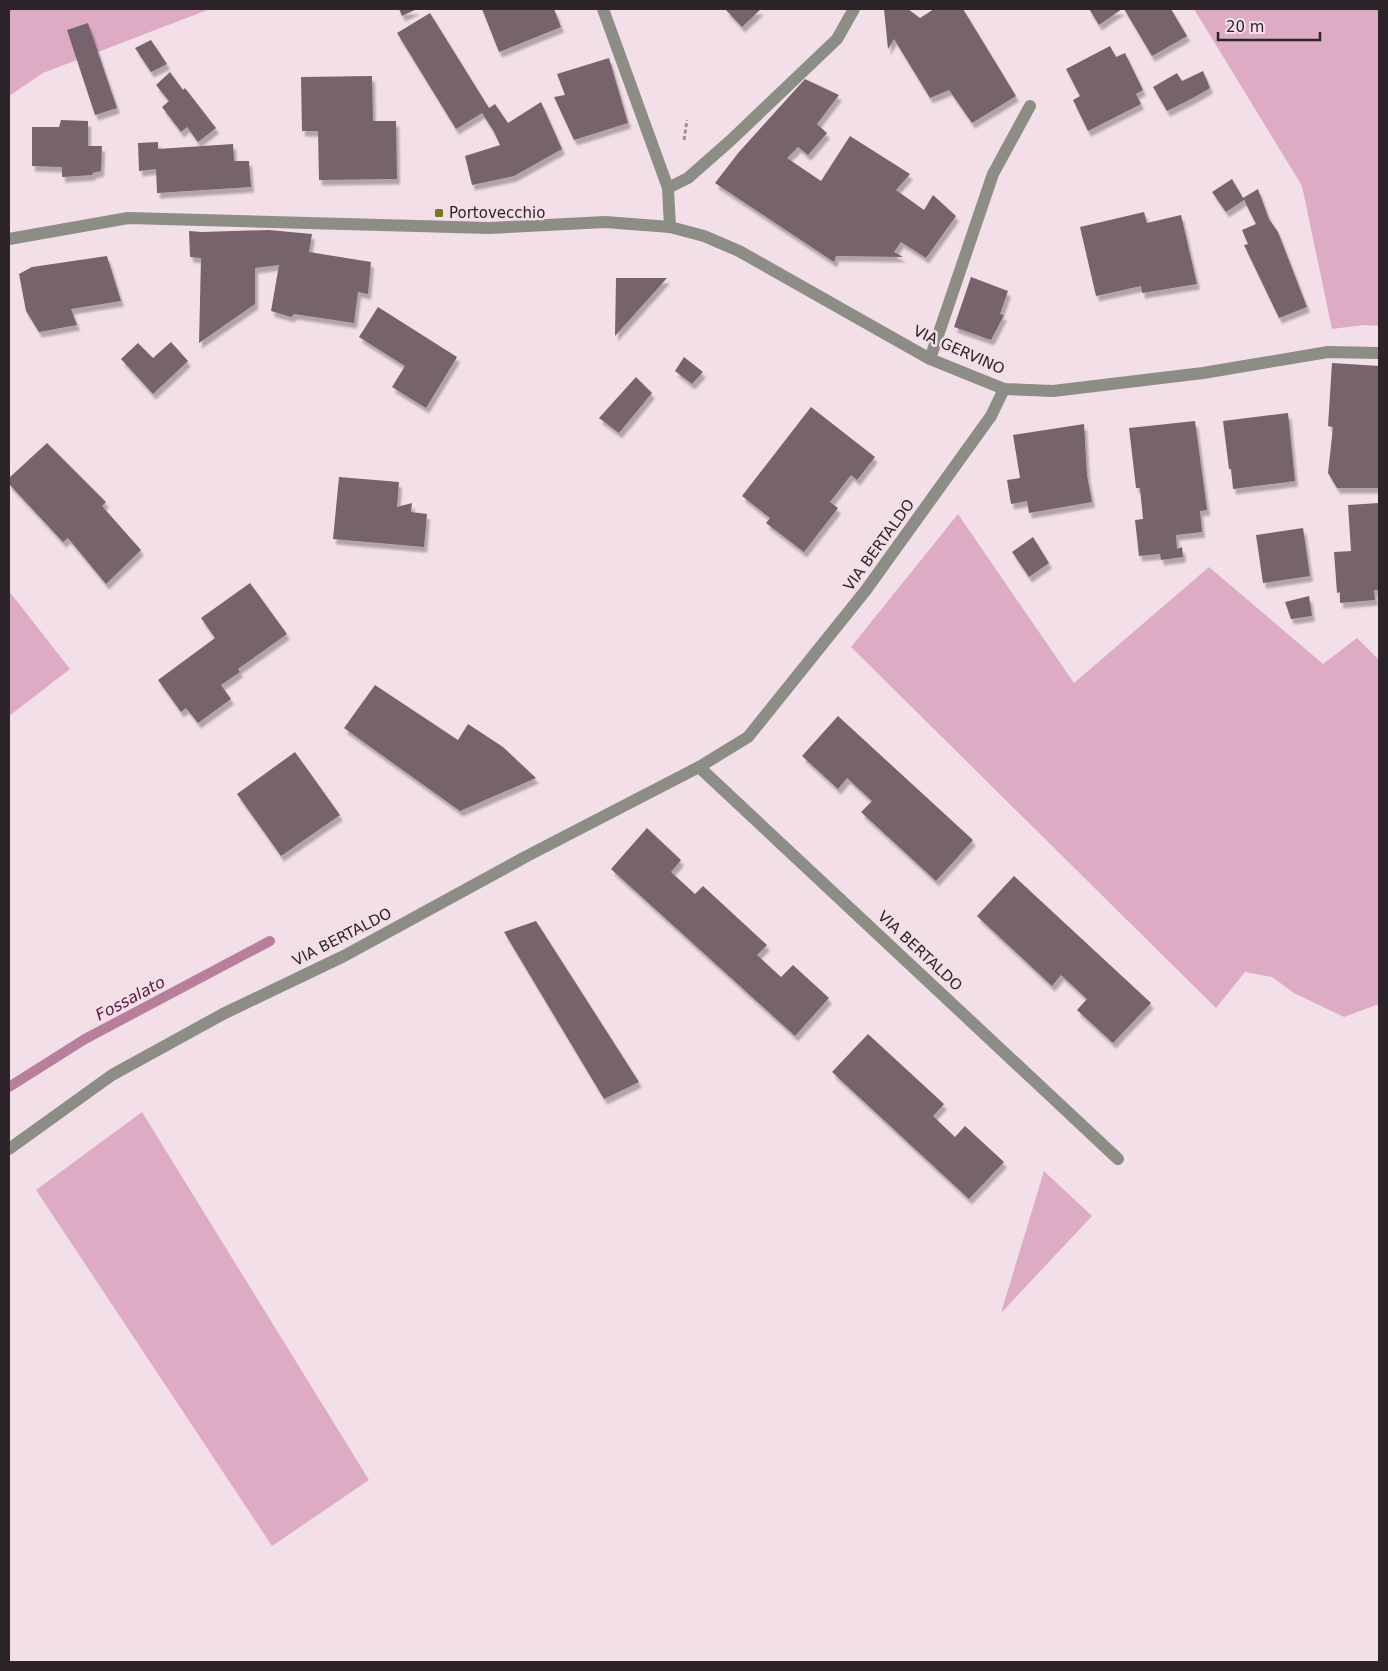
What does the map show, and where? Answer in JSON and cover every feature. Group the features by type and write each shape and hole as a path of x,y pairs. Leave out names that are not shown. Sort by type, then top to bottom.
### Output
{"street":[{"path":"604,9 668,188 670,227"},
{"path":"668,188 688,178 837,40 854,9"},
{"path":"930,359 993,174 1030,106"},
{"name":"VIA GERVINO","path":"9,239 128,218 489,228 605,222 670,227 704,236 739,251 930,359 1004,389 1053,391 1203,373 1328,352 1379,353"},
{"name":"VIA BERTALDO","path":"9,1149 112,1075 223,1014 344,956 519,861 699,767 748,737 866,590 991,416 1004,389"},
{"name":"VIA BERTALDO","path":"699,767 1118,1159"}],"path":[{"path":"684,140 687,120"}],"shaded area":[{"path":"9,9 210,9 43,73 9,96"},
{"path":"1194,9 1379,9 1379,326 1364,325 1332,329 1302,186"},
{"path":"958,514 1074,683 1209,567 1323,664 1357,638 1379,660 1379,1004 1344,1017 1294,993 1272,977 1245,972 1216,1008 851,647"},
{"path":"9,591 70,669 9,716"},
{"path":"142,1112 369,1480 272,1546 36,1190"},
{"path":"1044,1171 1092,1216 1001,1313"}],"building":[{"path":"399,9 417,9 402,16"},
{"path":"482,9 554,9 561,27 499,52"},
{"path":"725,9 761,9 742,27"},
{"path":"884,9 908,9 920,18 934,9 963,9 1016,96 972,123 949,90 930,98 894,39 888,49"},
{"path":"1089,9 1122,9 1099,25"},
{"path":"1124,9 1171,9 1187,36 1152,56"},
{"path":"430,13 489,108 495,104 508,123 541,102 562,149 514,176 472,185 465,156 500,145 494,132 482,113 456,129 397,33"},
{"path":"88,23 117,108 95,115 67,30"},
{"path":"151,40 167,64 151,72 135,48"},
{"path":"1110,46 1116,57 1125,53 1143,90 1136,94 1141,104 1088,131 1073,100 1080,96 1066,69"},
{"path":"609,58 628,123 574,140 554,97 565,95 557,74"},
{"path":"1203,71 1210,88 1167,111 1153,87 1177,73 1182,81"},
{"path":"170,72 216,128 198,142 187,127 181,132 162,107 169,101 156,85"},
{"path":"372,76 373,121 396,121 397,179 319,180 318,131 302,131 301,77"},
{"path":"805,79 839,95 817,124 827,133 808,155 798,147 787,158 821,181 850,136 910,174 896,190 924,210 933,195 956,216 926,258 901,242 894,252 903,257 836,256 834,262 715,183 739,152"},
{"path":"61,120 88,121 88,146 102,146 101,171 92,173 93,175 62,177 62,167 32,166 32,127 59,127"},
{"path":"158,142 158,149 233,144 234,161 249,161 251,187 157,193 156,169 139,171 138,143"},
{"path":"1232,179 1243,198 1258,189 1269,219 1278,232 1307,307 1279,318 1244,245 1248,244 1242,230 1256,224 1244,200 1226,212 1212,192"},
{"path":"1144,212 1147,223 1181,215 1197,284 1142,293 1141,286 1096,296 1080,227"},
{"path":"269,230 312,234 309,252 371,262 368,294 358,292 354,323 294,314 291,317 271,311 279,265 255,268 255,304 199,343 201,258 190,257 189,231"},
{"path":"107,256 121,301 71,309 77,325 39,332 26,311 19,274 32,267"},
{"path":"971,277 1008,291 1000,314 1004,315 991,340 954,327"},
{"path":"616,278 667,278 615,336"},
{"path":"378,307 457,357 426,408 392,387 405,366 359,337"},
{"path":"171,342 188,361 153,394 121,359 138,343 153,358"},
{"path":"684,357 703,372 692,384 675,371"},
{"path":"1332,363 1379,366 1379,488 1337,488 1328,473 1333,427 1328,426"},
{"path":"636,377 652,393 619,433 599,418"},
{"path":"811,407 875,457 857,480 851,475 830,502 838,508 804,552 766,523 770,518 742,496"},
{"path":"1288,413 1295,481 1233,489 1223,421"},
{"path":"1195,421 1207,510 1200,511 1202,532 1176,535 1177,549 1182,547 1183,557 1161,560 1160,554 1139,556 1135,520 1143,519 1140,488 1136,488 1129,428"},
{"path":"1084,424 1087,475 1092,502 1029,513 1027,501 1011,504 1007,480 1020,478 1013,435"},
{"path":"47,443 106,502 102,506 141,550 106,584 68,538 63,542 9,484 9,478"},
{"path":"339,477 399,482 397,507 412,503 411,512 427,514 424,547 333,539"},
{"path":"1379,503 1379,590 1374,590 1375,600 1340,603 1340,592 1337,593 1334,552 1351,551 1348,505"},
{"path":"1303,528 1310,576 1263,583 1256,535"},
{"path":"1033,537 1049,563 1029,577 1012,552"},
{"path":"250,583 287,634 238,669 240,672 221,685 231,699 198,723 186,708 181,712 158,680 215,638 201,618"},
{"path":"1309,596 1312,616 1291,619 1285,602"},
{"path":"375,685 458,740 468,724 503,747 536,778 460,811 344,728"},
{"path":"838,716 973,840 936,881 861,812 872,801 847,778 838,789 802,756"},
{"path":"295,752 340,815 281,856 237,794"},
{"path":"647,828 681,860 671,872 695,894 703,886 767,945 757,955 781,977 793,965 829,998 795,1036 611,869"},
{"path":"1014,876 1151,1003 1113,1043 1077,1010 1087,999 1061,975 1052,986 977,916"},
{"path":"536,921 639,1082 604,1099 504,932"},
{"path":"868,1034 944,1104 933,1116 955,1137 965,1126 1004,1162 969,1199 832,1072"}],"waterway":[{"name":"Fossalato","path":"9,1087 85,1039 270,941"}],"place":[{"name":"Portovecchio","path":"439,213"}]}
